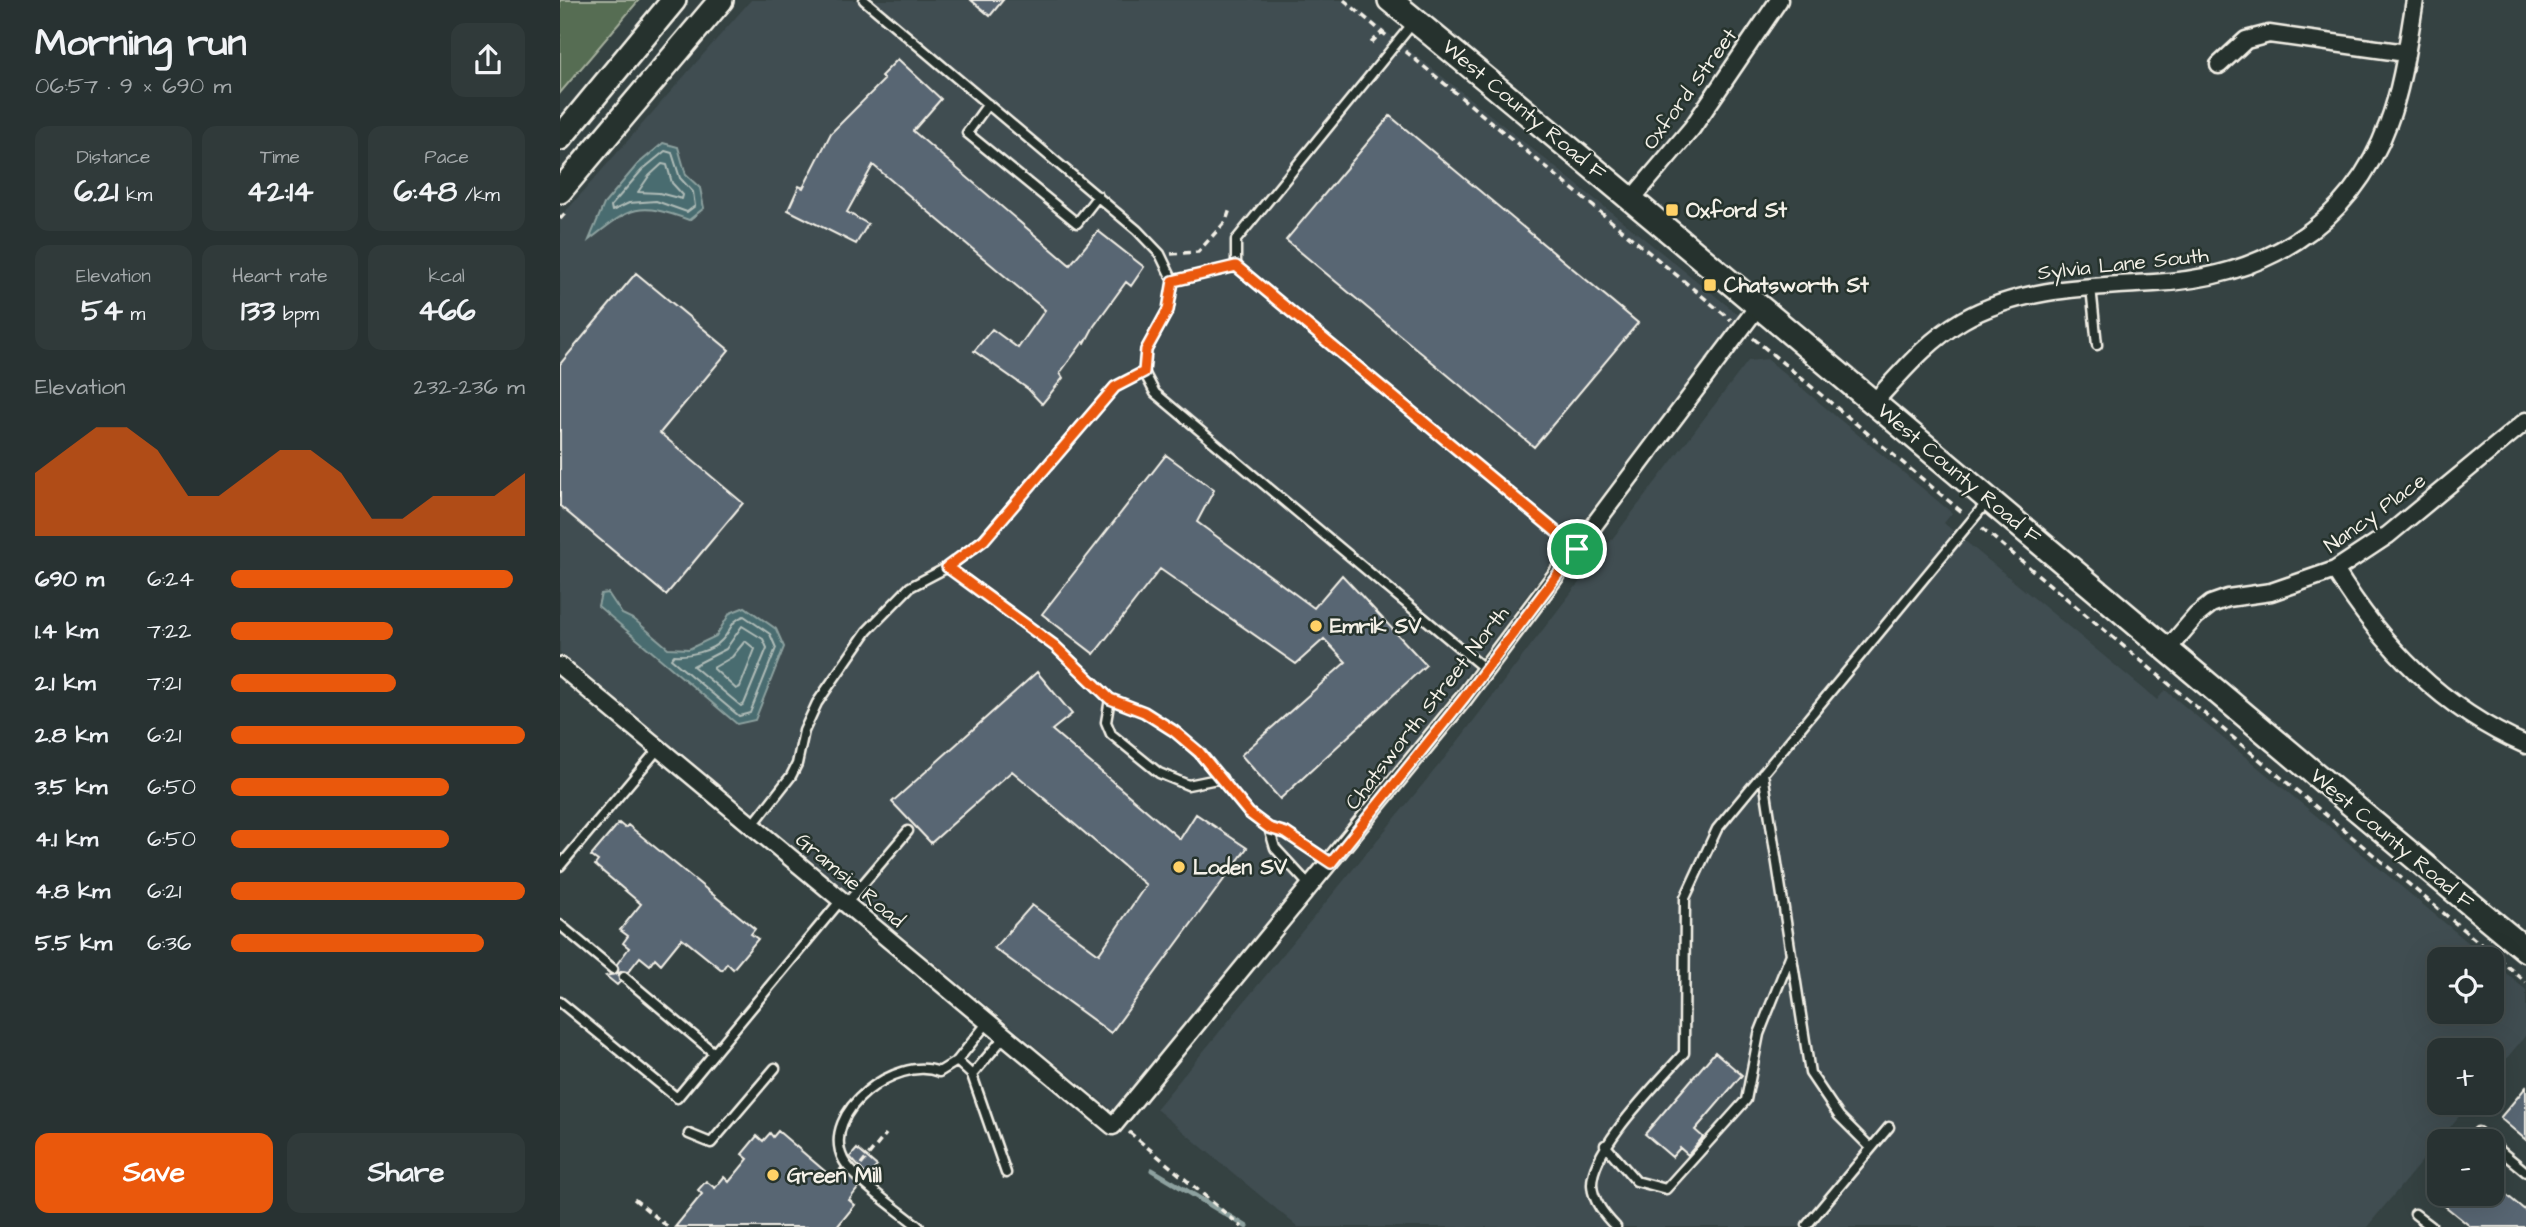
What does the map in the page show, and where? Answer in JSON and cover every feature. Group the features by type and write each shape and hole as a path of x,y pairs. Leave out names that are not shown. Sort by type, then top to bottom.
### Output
{"street":[{"path":"560,138 674,0"},
{"path":"560,191 721,0"},
{"name":"West County Road F","path":"1390,0 1759,305 2166,651 2526,950"},
{"name":"Oxford Street","path":"1631,200 1692,128 1779,0"},
{"name":"Sylvia Lane South","path":"1874,402 1917,355 1964,320 1995,306 2052,290 2187,282 2219,275 2269,257 2308,234 2335,209 2374,155 2396,98 2415,0"},
{"path":"2219,65 2246,40 2269,34 2406,53"},
{"name":"Chatsworth Street North","path":"1115,1124 1331,863 1486,670 1759,305"},
{"name":"Nancy Place","path":"2166,651 2196,616 2211,604 2228,598 2271,592 2334,570 2388,535 2526,421"},
{"path":"2334,570 2381,637 2426,683 2441,695 2526,745"},
{"name":"Gramsie Road","path":"560,666 988,1022 1115,1124"}],"lane":[{"path":"863,0 1138,230 1162,258 1173,281 1168,310 1146,350 1144,372 1155,393 1486,670"},
{"path":"1236,266 1236,240 1415,21"},
{"path":"988,104 967,133 1077,223 1098,196"},
{"path":"1173,281 1236,266"},
{"path":"1236,266 1577,549"},
{"path":"2091,287 2097,345"},
{"path":"752,825 791,776 797,764 804,731 817,703 867,631 910,587 947,567 984,540 1115,387 1144,372"},
{"path":"1616,1227 1601,1212 1592,1184 1605,1145 1685,1053 1685,898 1717,829 1989,499"},
{"path":"947,567 1055,646 1110,699 1144,712 1174,731 1199,752 1236,799 1269,828 1286,833 1331,863"},
{"path":"1110,699 1106,722 1111,734 1159,773 1188,785 1222,778"},
{"path":"560,866 659,748"},
{"path":"1763,773 1810,1073 1839,1116 1871,1148"},
{"path":"1269,828 1275,848 1311,887"},
{"path":"560,1002 677,1098 908,831"},
{"path":"560,925 613,969"},
{"path":"1605,1145 1636,1181 1666,1189 1746,1100 1759,1034 1791,954"},
{"path":"624,977 715,1052"},
{"path":"919,1227 854,1172 843,1158 840,1131 852,1106 877,1082 927,1067 939,1072 957,1061 988,1022"},
{"path":"972,1075 1005,1035"},
{"path":"957,1061 972,1075 1006,1173"},
{"path":"689,1134 711,1143 775,1068"},
{"path":"1807,1225 1889,1127"},
{"path":"2504,1154 2526,1172"},
{"path":"2415,1214 2432,1227"}],"path":[{"path":"1344,0 2526,982"},
{"path":"1371,43 1382,32"},
{"path":"1162,258 1174,253 1198,252 1226,221 1230,209"},
{"path":"1115,1124 1242,1227"},
{"path":"854,1172 886,1134"},
{"path":"635,1199 668,1227"}],"shaded area":[{"path":"751,0 1347,0 1739,315 1416,741 1112,1110 560,652 560,218"},
{"path":"1767,359 1952,513 1944,523 1959,536 2157,700 2165,690 2474,947 2427,947 2427,1024 2504,1024 2504,972 2526,990 2526,1035 2504,1062 2504,1038 2427,1038 2427,1115 2460,1115 2448,1129 2427,1129 2427,1155 2367,1227 1298,1227 1156,1109 1452,749 1748,361"}],"green space":[{"path":"560,0 639,0 560,93"}],"water":[{"path":"663,143 678,147 686,175 700,188 704,208 689,220 657,210 635,210 615,220 589,240 604,204 637,165"},
{"path":"608,593 622,614 635,620 668,648 689,649 716,636 730,613 745,607 776,629 784,647 755,720 737,724 598,606 601,594"}],"building":[{"path":"971,0 1003,0 990,16"},
{"path":"898,59 941,99 913,131 1070,265 1098,231 1144,267 1131,286 1126,282 1085,343 1083,342 1060,373 1063,378 1042,404 1028,389 974,351 992,329 1018,348 1045,310 873,165 847,212 868,224 856,244 788,210 799,186 803,188 831,133 884,80 881,76"},
{"path":"1390,116 1638,323 1534,447 1286,240"},
{"path":"636,273 729,350 660,433 743,503 666,595 560,506 560,364"},
{"name":"Emrik SV","path":"1166,455 1214,490 1197,522 1314,608 1342,575 1426,665 1280,799 1241,755 1346,662 1324,639 1296,664 1160,569 1094,654 1042,614"},
{"name":"Loden SV","path":"1037,672 1072,714 1052,730 1180,839 1196,814 1247,848 1111,1033 994,948 1032,905 1099,954 1146,885 1012,771 931,843 892,802"},
{"path":"619,823 625,828 628,825 755,929 751,934 758,939 733,969 727,963 722,970 682,938 661,964 655,958 650,965 640,957 628,972 619,973 620,982 617,985 606,976 618,973 617,964 629,948 623,943 628,936 620,930 641,904 595,865 598,861 591,856"},
{"path":"1715,1052 1742,1075 1695,1130 1703,1137 1688,1155 1680,1148 1672,1157 1645,1134"},
{"path":"2526,1087 2526,1140 2500,1118"},
{"path":"778,1131 833,1178 841,1168 859,1187 849,1200 855,1205 837,1227 675,1227 702,1194 698,1190 706,1181 715,1188 724,1177 729,1182 748,1159 742,1154 757,1136 763,1141 770,1133 773,1137"},
{"path":"857,1149 877,1166 868,1177 850,1157"},
{"path":"2504,1193 2526,1211 2526,1227 2471,1227 2445,1206 2504,1206"}],"waterway":[{"path":"1152,1170 1247,1227"}],"place":[{"name":"Oxford St","path":"1672,210"},
{"name":"Chatsworth St","path":"1710,285"},
{"name":"Emrik SV","path":"1316,626"},
{"name":"Loden SV","path":"1179,867"},
{"name":"Green Mill","path":"773,1175"}],"route":[{"path":"1236,266 1577,549 1464,698 1331,863 1286,833 1269,828 1249,813 1199,752 1174,731 1144,712 1110,699 1055,646 947,567 984,540 1115,387 1144,372 1146,350 1168,310 1173,281 1236,266"}]}
